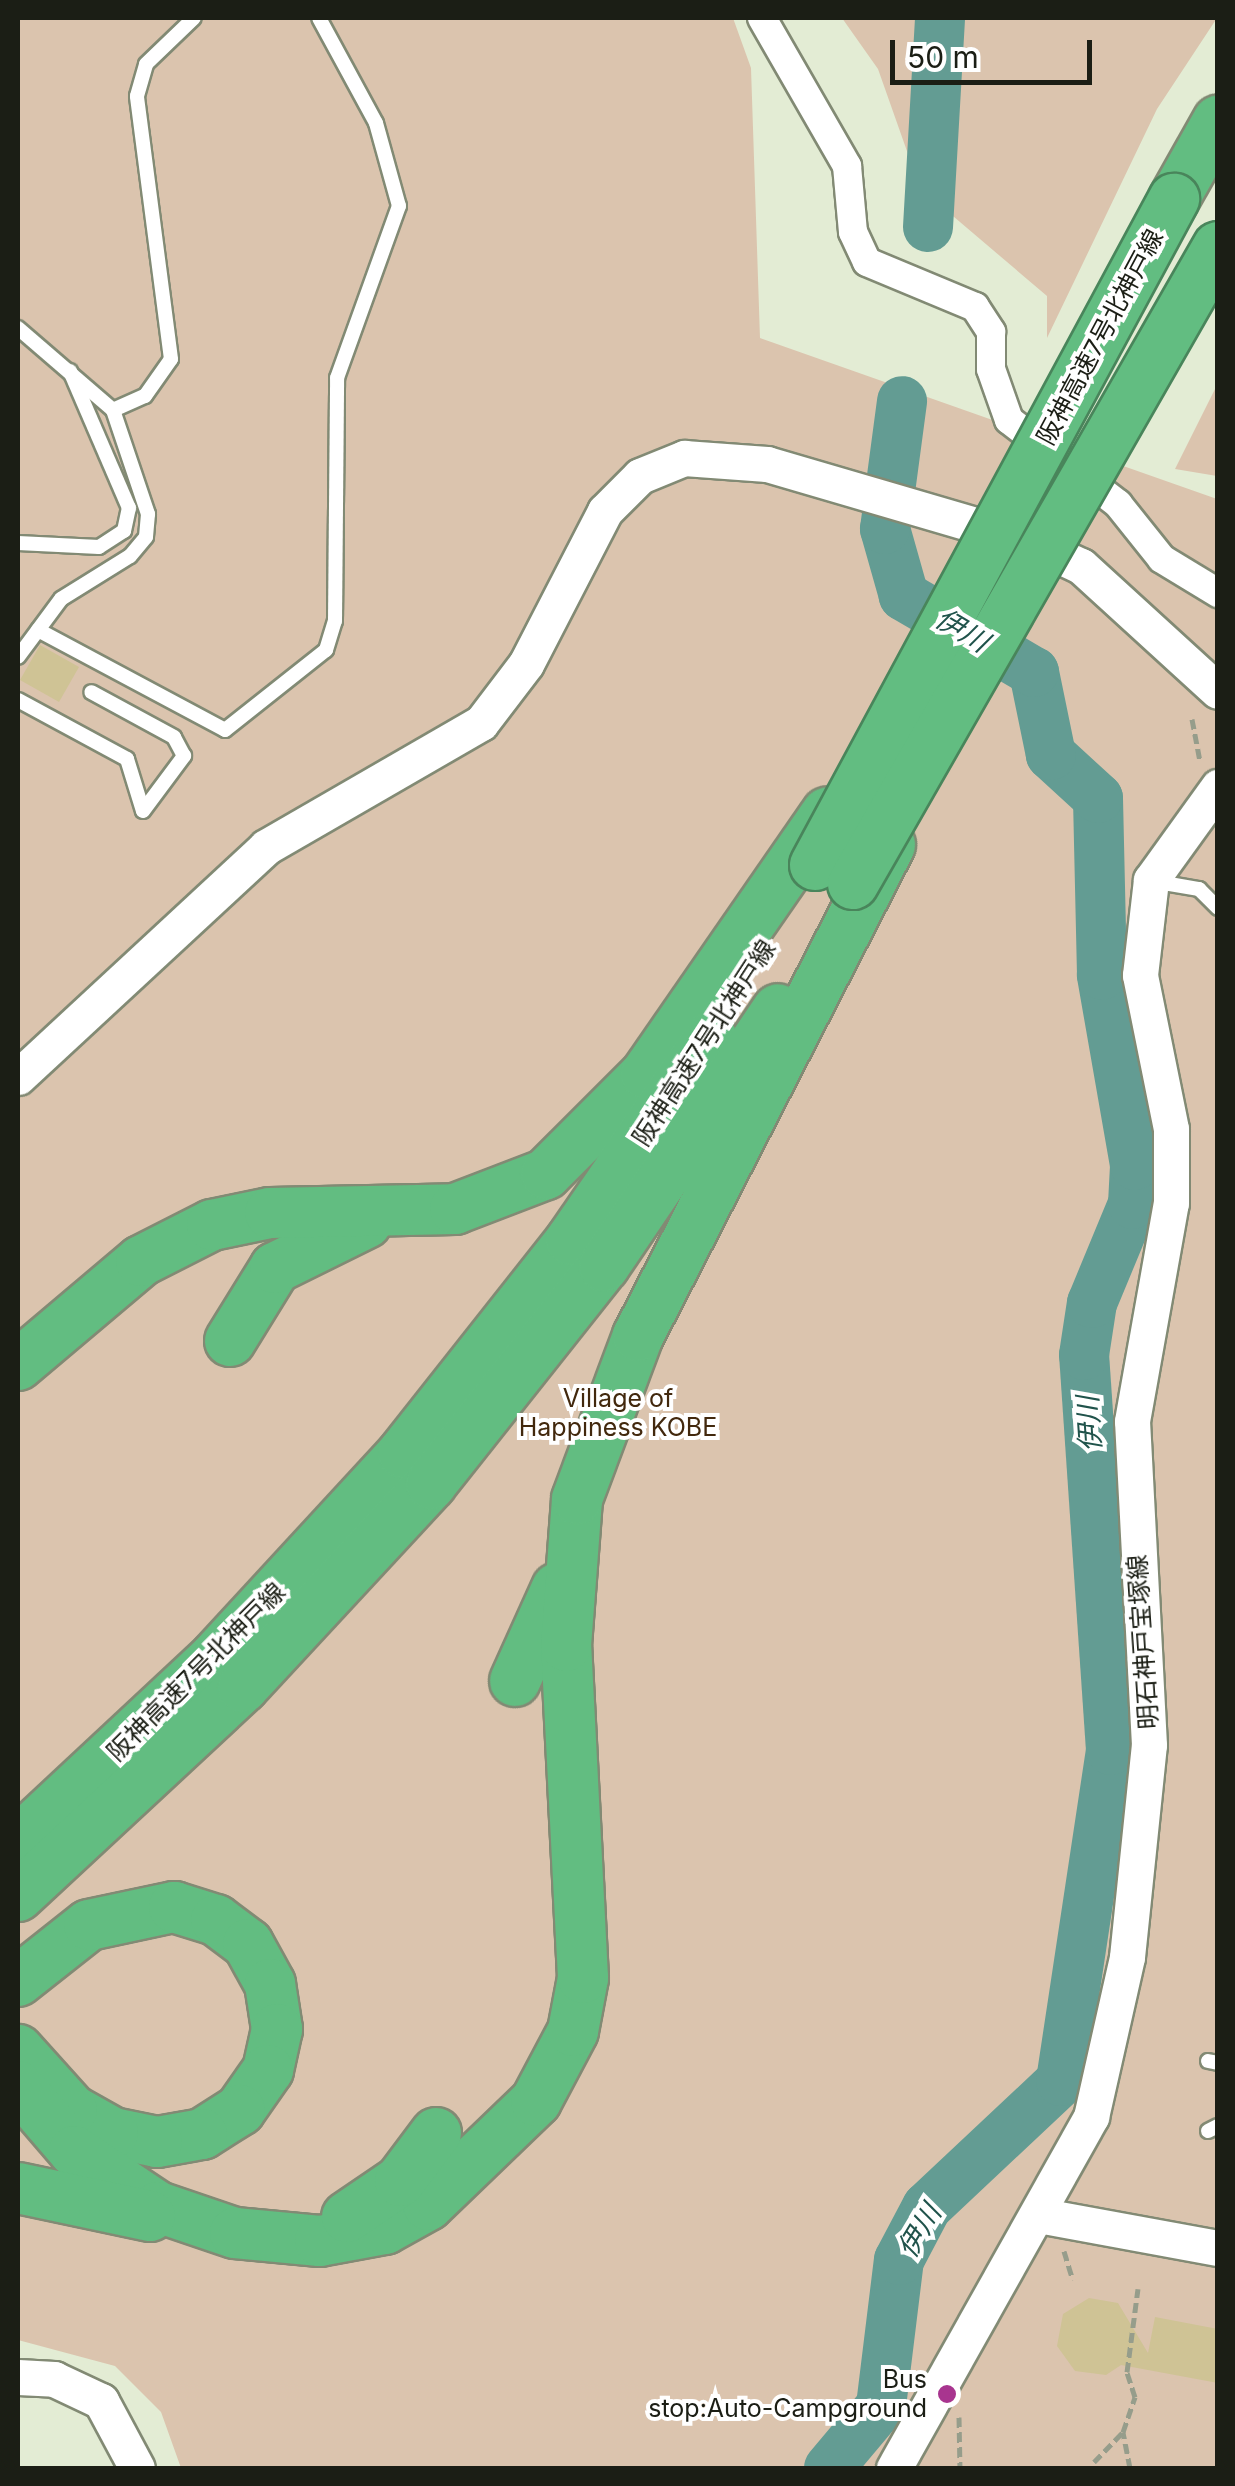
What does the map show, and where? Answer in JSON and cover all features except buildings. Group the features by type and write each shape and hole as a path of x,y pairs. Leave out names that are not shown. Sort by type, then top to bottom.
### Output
{"highway":[{"name":"阪神高速7号北神戸線","path":"18,1896 256,1675 490,1414 687,1150 834,875 972,576 1218,121"},
{"name":"阪神高速7号北神戸線","path":"18,1841 215,1657 446,1401 958,704 1218,247"},
{"path":"18,1366 112,1282 189,1234 270,1213 404,1214 478,1205 570,1157 834,875"},
{"path":"516,1682 567,1554 622,1371 834,875"},
{"path":"230,1341 260,1284 292,1254 404,1214"},
{"path":"18,2188 236,2233 344,2240 406,2218 490,2153 564,2055 584,1954 567,1554"},
{"path":"18,1981 89,1924 174,1907 216,1920 248,1944 270,1984 277,2029 268,2070 240,2110 202,2134 157,2142 113,2134 72,2110 18,2050"},
{"path":"18,2086 74,2150 126,2189 236,2233 349,2216 400,2181 436,2134"}],"street":[{"path":"762,18 846,166 852,232 867,262 976,307 992,332 992,369 1009,420 1118,504 1162,559 1218,594"},
{"path":"18,1077 266,847 481,723 526,664 605,512 640,476 684,458 722,456 852,488 945,514 1081,566 1218,691"},
{"path":"1150,880 1209,774"},
{"name":"明石神戸宝塚線","path":"895,2467 1049,2227 1108,2060 1144,1821 1150,1744 1132,1421 1171,1203 1171,1129 1140,975 1150,880"},
{"path":"1049,2227 1218,2248"},
{"path":"18,2377 54,2379 101,2401 130,2440 137,2468"}],"lane":[{"path":"112,410 144,396 170,360 137,96 146,64 194,18"},
{"path":"38,630 225,730 326,650 335,621 338,378 399,206 376,123 319,18"},
{"path":"18,328 67,364 112,410 146,537 62,599 18,657"},
{"path":"18,542 99,548 124,531 128,508 67,364"},
{"path":"18,700 128,760 143,811 184,756 174,738 90,692"},
{"path":"1150,880 1199,889 1218,908"}],"path":[{"path":"1192,719 1209,774"},
{"path":"1049,2227 1073,2280"},
{"path":"1094,2462 1123,2432 1134,2397 1127,2372 1138,2289"},
{"path":"1123,2432 1130,2468"},
{"path":"960,2444 960,2468"}],"green space":[{"name":"Village of Happiness KOBE","path":"18,18 733,18 751,68 760,338 1217,499 1217,2468 181,2468 161,2412 115,2366 18,2340"},
{"path":"842,18 1217,18 1157,109 1047,338 1047,296 920,188 878,69"},
{"path":"1217,385 1217,476 1175,469"}],"waterway":[{"name":"伊川","path":"928,227 940,18"},
{"name":"伊川","path":"829,2468 881,2406 899,2260 927,2207 1061,2081 1111,1750 1084,1355 1092,1303 1133,1204 1135,1165 1102,975 1098,798 1051,755 1034,672 904,596 885,529 902,401"}],"place":[{"name":"Bus stop:Auto-Campground","path":"947,2394"}]}
